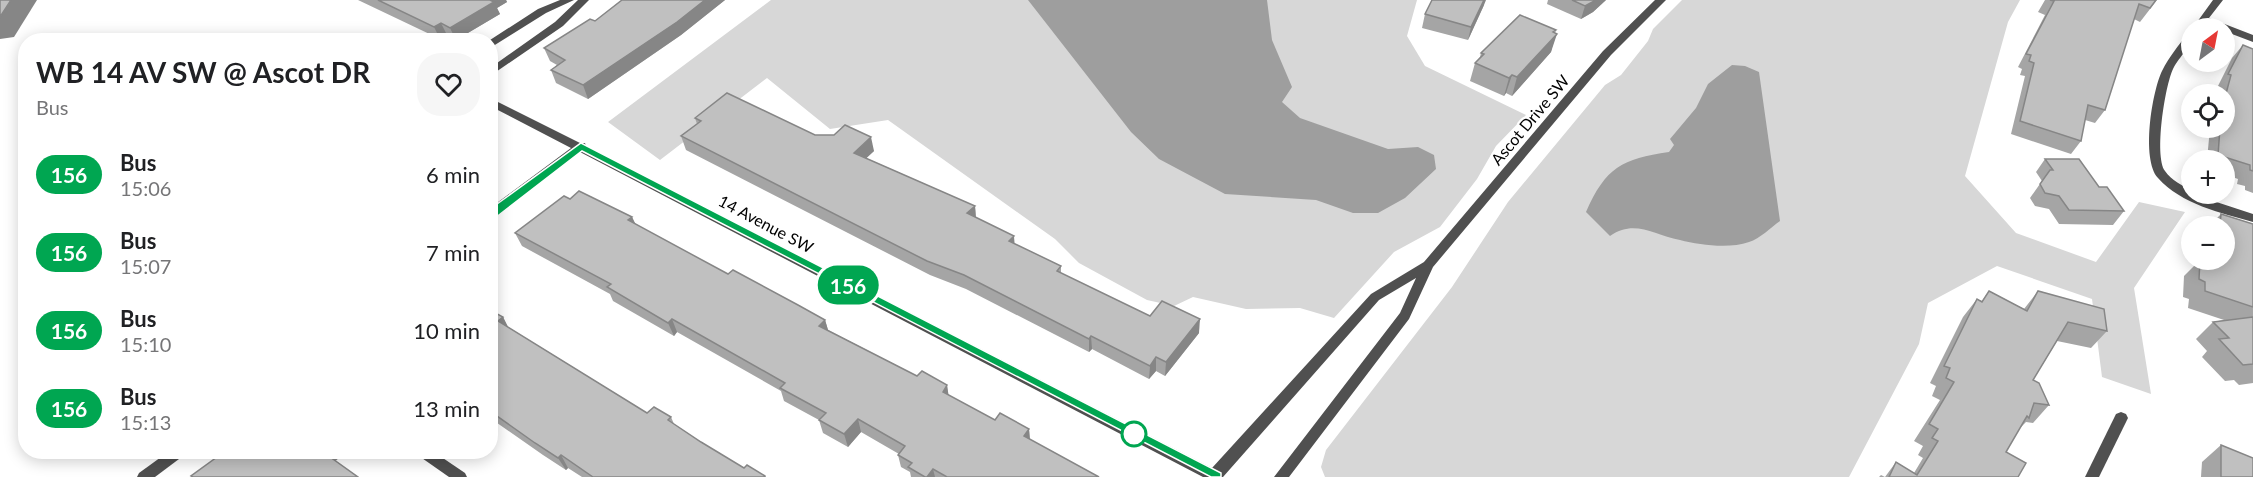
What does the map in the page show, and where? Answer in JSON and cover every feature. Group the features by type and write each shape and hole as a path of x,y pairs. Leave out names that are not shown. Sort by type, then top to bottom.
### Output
{"street":[{"path":"498,40 542,11 569,0"},
{"path":"498,67 560,24 584,0"},
{"name":"Ascot Drive SW","path":"1281,477 1406,316 1428,265 1607,53 1661,0"},
{"path":"2204,18 2218,0"},
{"path":"2235,32 2253,39"},
{"path":"2181,52 2167,74 2154,152 2160,173 2186,193 2253,218"},
{"name":"14 Avenue SW","path":"498,105 1215,476"},
{"path":"498,209 581,146"},
{"name":"Ascot Drive SW","path":"1215,476 1375,297 1428,265"},
{"path":"2092,477 2121,418"},
{"path":"144,477 168,459"},
{"path":"434,459 460,477"}],"shaded area":[{"path":"771,0 1417,0 1407,36 1425,66 1526,115 1496,146 1477,179 1440,227 1394,252 1334,318 1300,308 1246,309 1193,297 1174,306 1147,300 1079,263 1055,239 888,120 830,129 767,78 660,160 608,122"},
{"path":"1028,0 1267,0 1272,40 1292,87 1282,102 1300,118 1388,149 1418,147 1434,155 1436,169 1405,198 1378,213 1353,213 1316,200 1225,194 1159,159 1131,132"},
{"path":"1682,0 2020,0 2008,22 1965,176 2016,233 2096,262 2139,202 2185,212 2134,288 2151,394 2102,377 2092,299 1997,266 1928,303 1919,344 1849,477 1325,477 1321,467 1326,450 1452,287 1508,202 1605,85 1621,75 1648,41 1653,29"},
{"path":"1732,65 1745,66 1759,72 1780,221 1761,236 1733,245 1714,246 1696,243 1636,228 1619,231 1610,236 1586,212 1601,185 1609,175 1627,162 1669,152 1674,145 1670,139 1696,108 1708,84"}],"building":[{"path":"0,0 11,0 0,17"},
{"path":"378,0 490,0 494,2 450,28 441,23 434,27"},
{"path":"622,0 705,0 677,22 583,85 551,70 565,60 544,48 590,19 595,21"},
{"path":"1432,0 1484,0 1471,27 1425,14"},
{"path":"1572,0 1596,0 1585,6"},
{"path":"2050,0 2156,0 2150,8 2139,4 2105,110 2088,105 2081,141 2020,121 2034,63 2029,61 2031,55 2026,54 2054,1"},
{"path":"1520,15 1556,30 1553,32 1557,34 1517,77 1512,75 1509,78 1475,63 1484,54 1481,53"},
{"path":"2243,45 2253,49 2253,171 2250,170 2250,165 2235,160 2235,150 2218,150 2219,138 2235,138 2235,84 2229,84 2231,75 2228,74 2235,72 2235,60"},
{"path":"727,93 815,135 834,135 845,125 871,137 854,153 975,206 967,213 1014,236 1009,241 1061,266 1057,271 1150,316 1162,301 1200,319 1166,362 1156,357 1150,366 1091,336 1089,339 964,275 927,261 681,136 701,121 695,118"},
{"path":"2045,159 2079,159 2099,187 2107,187 2124,211 2069,210 2059,196 2045,193 2040,184 2050,170 2053,170"},
{"path":"579,191 632,217 628,220 728,274 733,270 825,320 819,326 917,376 922,371 947,385 943,392 995,420 1000,413 1029,429 1024,436 1099,477 947,477 933,469 925,477 908,467 912,463 898,455 905,446 858,419 844,434 819,420 826,413 780,388 785,383 672,319 668,323 607,287 611,284 515,233 564,196 570,199"},
{"path":"2235,218 2253,224 2253,307 2205,291 2205,282 2199,279 2199,270 2235,270"},
{"path":"1989,291 2027,311 2038,291 2104,309 2107,331 2068,322 2033,380 2039,383 2049,405 2034,403 2029,418 2027,416 2006,452 2026,463 2018,477 1889,477 1896,462 1917,475 1938,441 1932,438 1938,429 1929,424 1954,382 1946,378 1950,368 1944,366 1977,299 1982,302"},
{"path":"2253,317 2253,364 2243,365 2219,339 2229,338 2213,322"},
{"path":"498,321 647,413 654,407 671,417 668,420 701,442 744,468 747,465 765,477 593,477 561,455 558,458 498,417"},
{"path":"2221,445 2253,458 2253,477 2221,477"},
{"path":"214,459 333,459 358,477 193,477 191,476"}],"bus line":[{"name":"156","path":"498,209 581,146 1216,477"}]}
